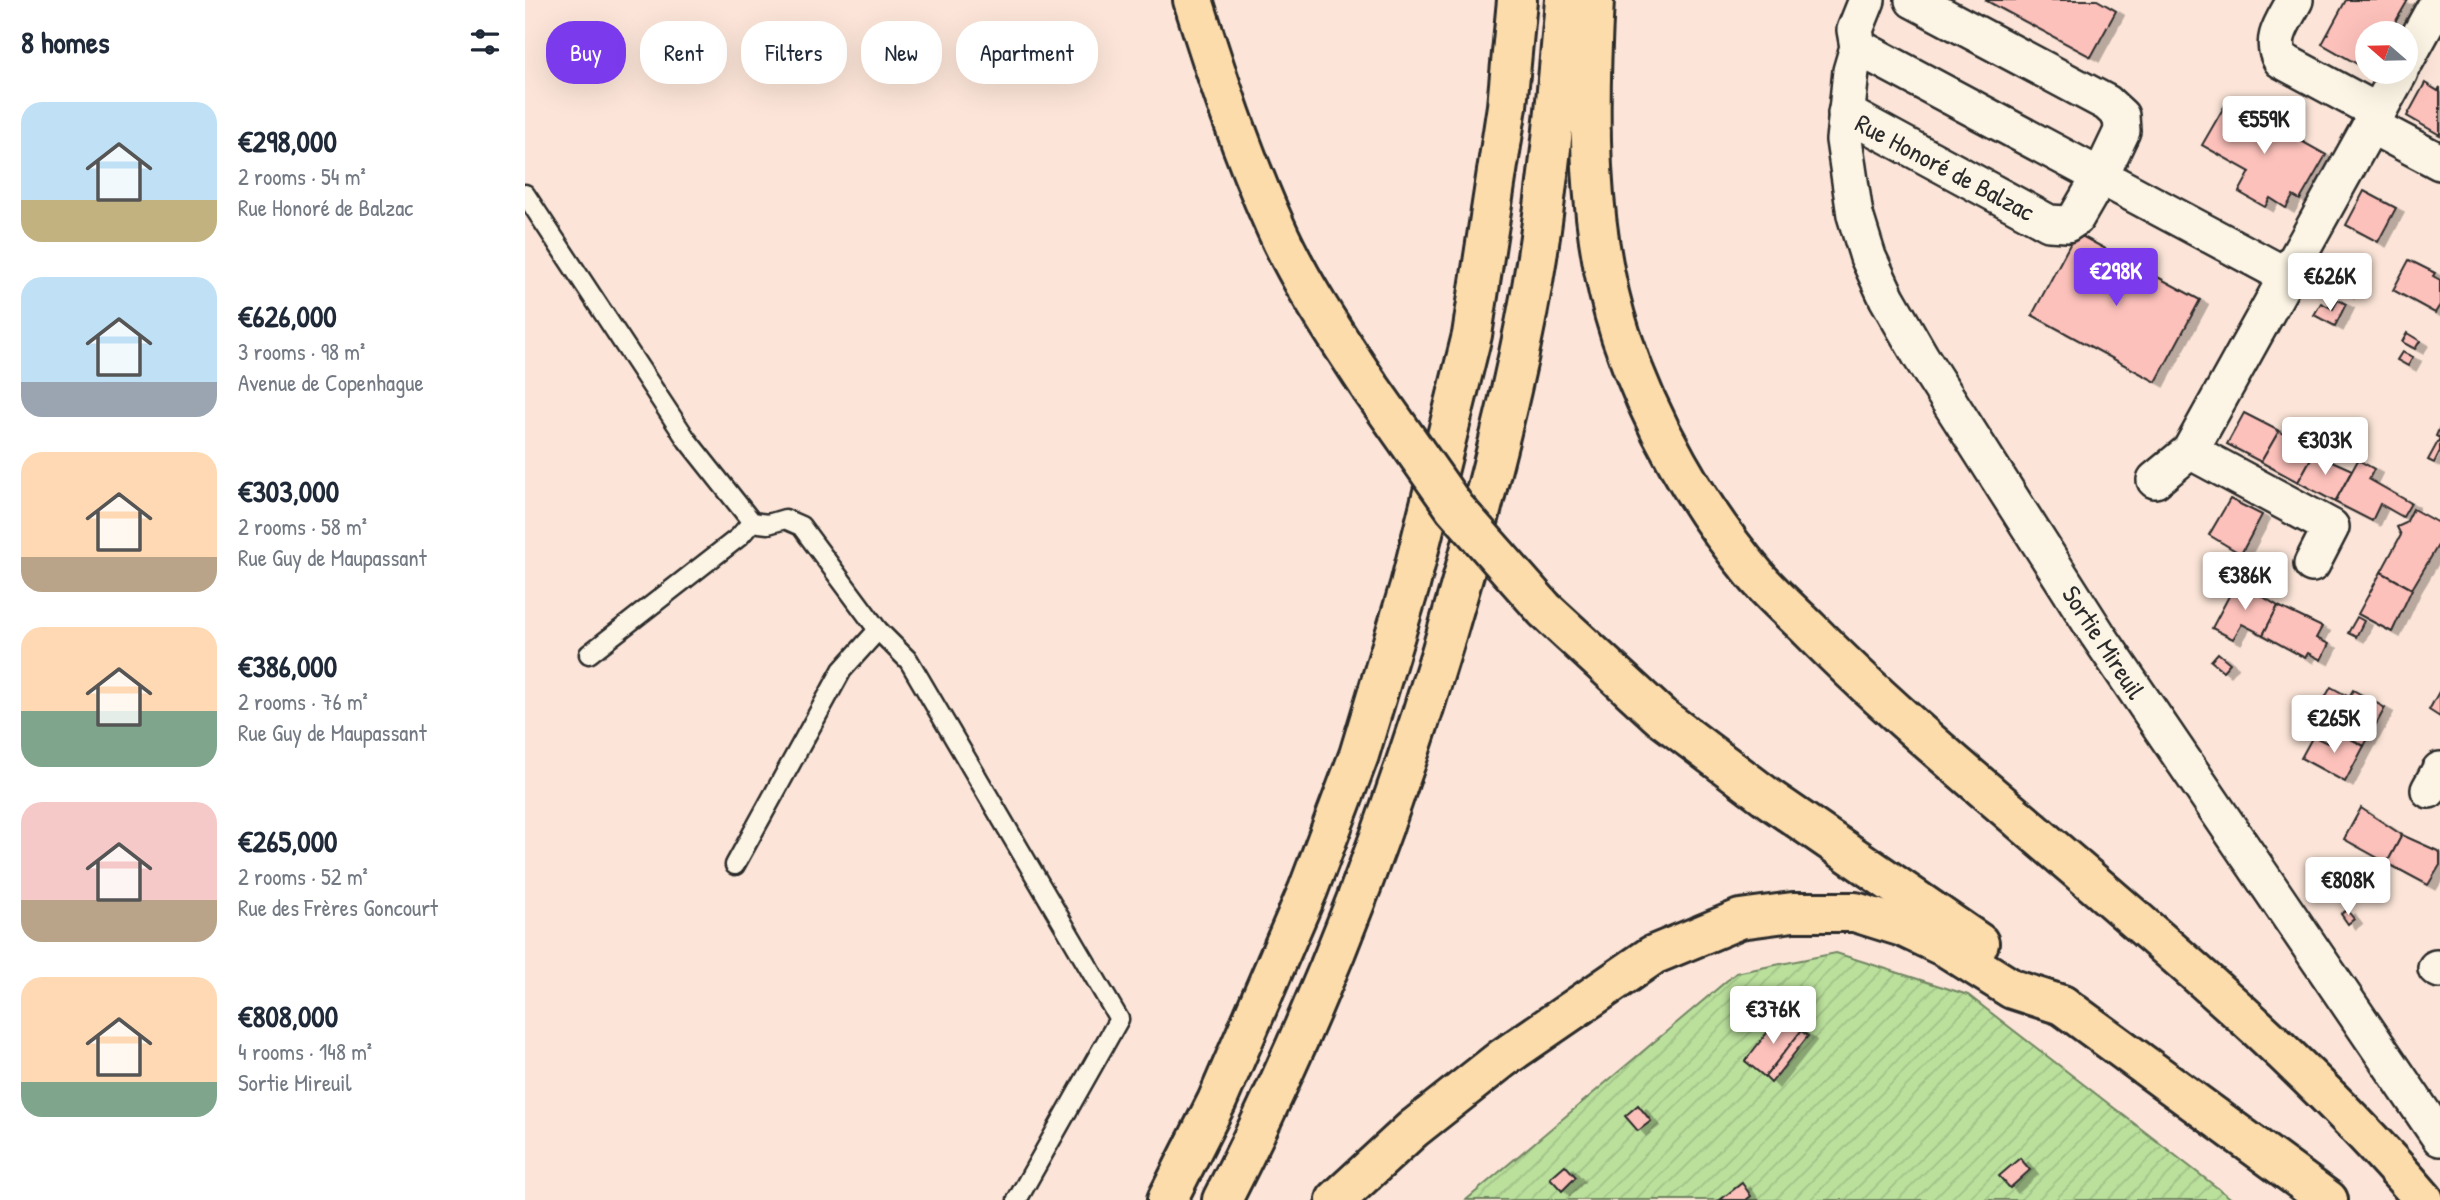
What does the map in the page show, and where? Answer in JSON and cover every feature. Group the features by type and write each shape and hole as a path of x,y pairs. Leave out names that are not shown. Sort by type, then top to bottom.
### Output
{"main road":[{"path":"1193,0 1226,108 1275,228 1325,317 1454,508 1545,610 1660,716 1771,800 2017,969 2061,1005 2328,1200"},
{"path":"1167,1200 1240,1052 1308,890 1359,755 1410,584 1472,335 1507,106 1517,0"},
{"path":"1222,1200 1262,1121 1353,912 1407,766 1455,608 1498,446 1537,258 1565,0"},
{"path":"1594,0 1591,66 1592,148 1601,250 1620,333 1648,405 1701,503 1757,577 1863,683 2275,1042 2424,1200"},
{"path":"1335,1200 1413,1129 1514,1051 1653,955 1740,919 1793,912 1855,912 1903,927 1947,948 2012,989 2061,1005"}],"street":[{"name":"Sortie Mireuil","path":"1867,0 1855,30 1858,47 1844,140 1855,215 1868,257 1920,357 2098,635 2440,1138"},
{"name":"Rue Honoré de Balzac","path":"1846,113 2049,223 2067,224 2076,218 2122,131 2121,116 2107,103 1913,0"},
{"path":"2295,0 2276,36 2274,50 2281,60 2440,162"},
{"path":"2419,36 2439,0"},
{"path":"1858,47 2287,276"},
{"path":"2155,480 2190,452 2393,84"},
{"path":"2190,452 2331,527 2312,564"}],"lane":[{"path":"525,194 687,440 752,522 768,524 785,519 801,526 878,630 909,661 1119,1019 1017,1200"},
{"path":"589,654 739,537 752,522"},
{"path":"735,864 842,670 878,630"}],"green space":[{"path":"1836,953 1968,995 2233,1200 1466,1200 1736,973"}],"building":[{"path":"1985,0 2097,0 2116,11 2091,57"},
{"path":"2346,0 2408,0 2396,21 2355,21 2355,63 2322,44"},
{"path":"2425,83 2438,91 2440,87 2440,135 2407,116"},
{"path":"2228,100 2326,155 2300,200 2293,196 2286,208 2270,198 2265,207 2239,192 2250,172 2202,145"},
{"path":"2364,191 2396,208 2378,242 2346,225"},
{"path":"2076,233 2200,300 2156,382 2032,315"},
{"path":"2409,260 2435,273 2433,276 2440,280 2440,305 2435,313 2393,290"},
{"path":"2336,277 2351,285 2346,294 2332,285"},
{"path":"2338,300 2346,304 2335,326 2314,315 2321,303 2333,309"},
{"path":"2407,333 2420,341 2415,349 2402,342"},
{"path":"2402,352 2413,357 2408,366 2397,360"},
{"path":"2244,413 2279,431 2261,462 2227,444"},
{"path":"2279,431 2314,453 2298,482 2261,462"},
{"path":"2440,438 2440,451 2434,463 2428,460"},
{"path":"2314,453 2352,470 2335,502 2298,482"},
{"path":"2358,460 2374,469 2369,479 2411,503 2403,517 2380,504 2372,521 2335,502"},
{"path":"2230,499 2262,515 2241,554 2209,535"},
{"path":"2413,509 2440,524 2440,542 2412,589 2381,572 2401,535 2397,527 2406,523"},
{"path":"2381,572 2412,589 2392,632 2358,614"},
{"path":"2237,581 2278,606 2263,635 2242,624 2233,639 2212,628"},
{"path":"2278,606 2322,627 2316,638 2329,644 2321,660 2308,653 2305,658 2263,635"},
{"path":"2357,617 2364,621 2356,637 2348,633"},
{"path":"2218,653 2230,663 2223,671 2211,661"},
{"path":"2331,687 2349,697 2353,690 2385,708 2364,746 2334,730 2342,715 2322,703"},
{"path":"2440,690 2440,717 2429,710"},
{"path":"2334,730 2364,746 2345,782 2301,758 2313,736 2327,743"},
{"path":"2361,808 2402,835 2387,863 2344,839"},
{"path":"2402,835 2440,852 2440,865 2428,885 2387,863"},
{"path":"2347,910 2354,919 2348,924 2341,914"},
{"path":"1781,1015 1801,1031 1765,1077 1745,1061"},
{"path":"1801,1031 1808,1036 1771,1083 1765,1077"},
{"path":"1638,1105 1651,1121 1638,1131 1625,1116"},
{"path":"2020,1158 2030,1170 2010,1188 1999,1176"},
{"path":"1565,1165 1576,1177 1562,1191 1550,1178"},
{"path":"1742,1183 1751,1196 1746,1200 1720,1200"}]}
